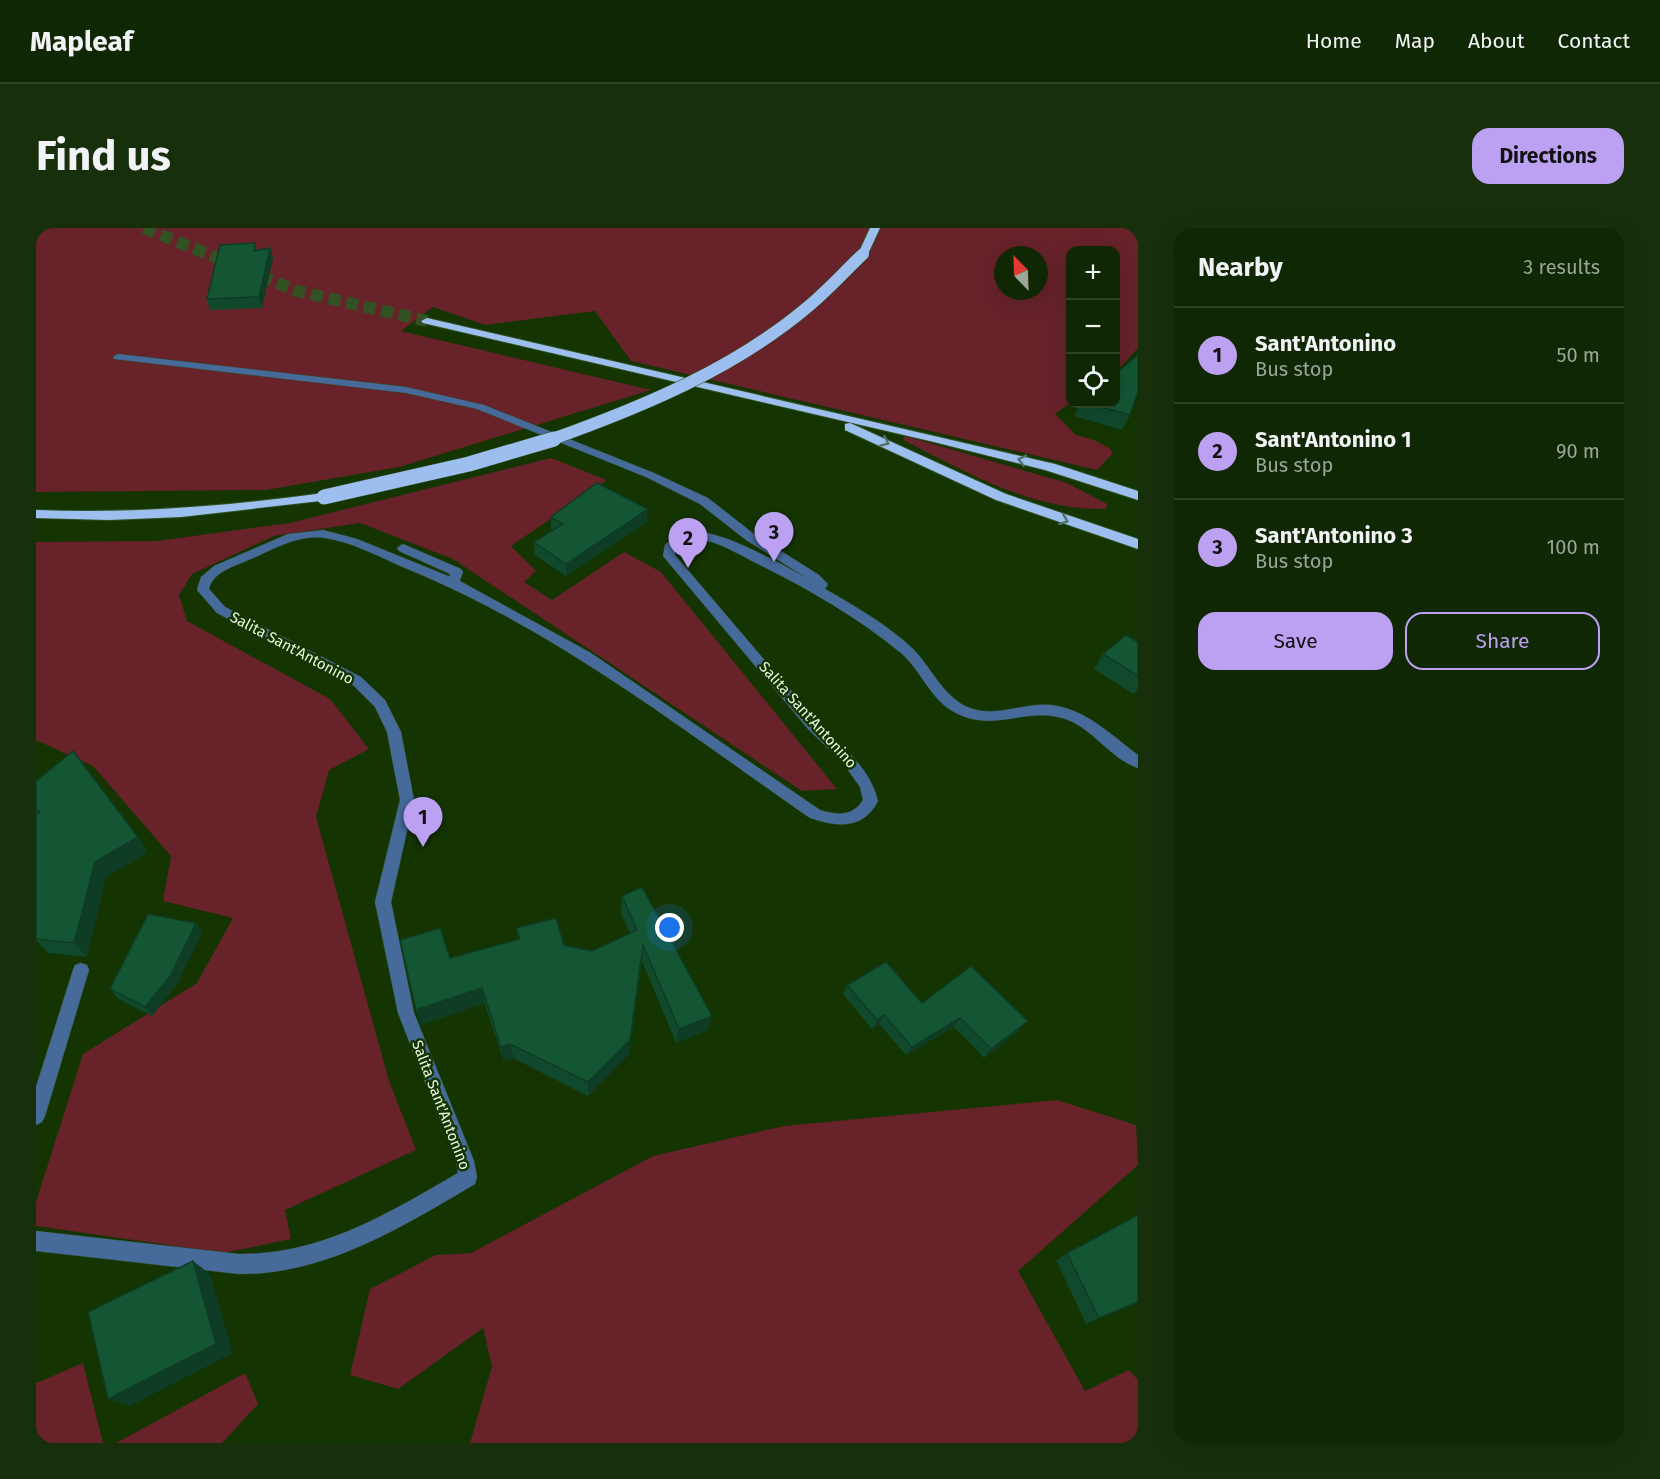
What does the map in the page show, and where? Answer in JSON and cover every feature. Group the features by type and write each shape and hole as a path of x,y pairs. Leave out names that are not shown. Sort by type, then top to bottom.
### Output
{"highway":[{"path":"36,514 95,518 155,517 236,510 324,497 427,475 559,437 656,398 699,377 770,336 824,295 863,254 875,228"},
{"path":"427,321 1039,464 1138,496"},
{"path":"813,411 1001,497 1138,544"}],"street":[{"name":"Salita Sant'Antonino","path":"118,357 406,390 480,407 640,470 704,501 750,537 815,578 822,584 818,590"},
{"name":"Salita Sant'Antonino","path":"36,1241 239,1264 271,1264 303,1258 380,1226 468,1177 465,1161 406,1013 383,902 407,801 394,732 380,704 356,680 222,610 203,590 205,580 218,568 292,537 323,534 353,542 454,583 586,656 815,814 841,822 863,814 871,801 867,785 858,770 813,725 669,556 669,548 678,538 695,534 711,537 818,590 854,612 908,653 941,696 962,711 998,719 1048,710 1063,712 1096,731 1138,762"},
{"path":"403,548 457,572 454,583"},
{"path":"36,1116 81,970"}],"shaded area":[{"path":"36,228 1138,228 1138,348 1120,368 1120,246 1066,246 1066,406 1055,414 1076,435 1094,440 1109,448 1113,453 1097,470 631,361 595,311 485,325 433,307 401,331 651,390 399,467 266,490 36,492"},
{"path":"905,436 1067,483 1107,504 1106,509 1080,508 1030,498 959,469 903,440"},
{"path":"551,458 607,480 511,546 536,571 524,582 552,600 624,552 661,572 837,789 802,791 453,559 360,523 274,536 192,574 179,595 187,621 330,699 369,749 329,770 316,817 389,1081 416,1150 285,1210 291,1239 224,1253 36,1226 36,1202 83,1054 197,983 233,918 163,901 171,856 93,766 36,740 36,542 157,541 290,523"},
{"path":"1057,1100 1136,1125 1138,1165 1018,1271 1085,1391 1129,1370 1138,1380 1138,1443 470,1443 492,1366 483,1328 398,1389 350,1375 370,1289 436,1255 471,1253 653,1156 784,1126"},
{"path":"83,1363 103,1443 36,1443 36,1383"},
{"path":"245,1373 258,1404 222,1443 116,1443"}],"building":[{"path":"255,243 254,251 270,248 259,297 207,299 220,245"},
{"path":"1138,355 1138,392 1130,415 1104,408 1120,408 1120,370"},
{"path":"597,483 648,509 566,564 534,542 563,524 551,517"},
{"path":"1126,635 1138,642 1138,676 1103,654"},
{"path":"73,751 138,837 95,862 74,943 36,939 36,814 40,812 36,809 36,781"},
{"path":"642,887 712,1016 679,1029 643,945 630,1040 588,1082 510,1044 501,1047 482,988 416,1010 400,940 440,928 450,958 520,939 516,928 556,918 564,945 592,951 637,930 622,896"},
{"path":"148,914 196,923 171,975 145,1007 110,989"},
{"path":"886,962 922,1003 971,966 1028,1021 991,1049 960,1018 912,1047 884,1015 877,1020 847,985"},
{"path":"1138,1215 1138,1302 1099,1318 1067,1253"},
{"path":"193,1261 216,1344 108,1399 88,1312"}],"tunnel":[{"path":"144,228 297,291 427,321"}],"place":[{"name":"Sant'Antonino 3","path":"774,562"},
{"name":"Sant'Antonino 1","path":"688,568"},
{"name":"Sant'Antonino","path":"423,847"}]}
